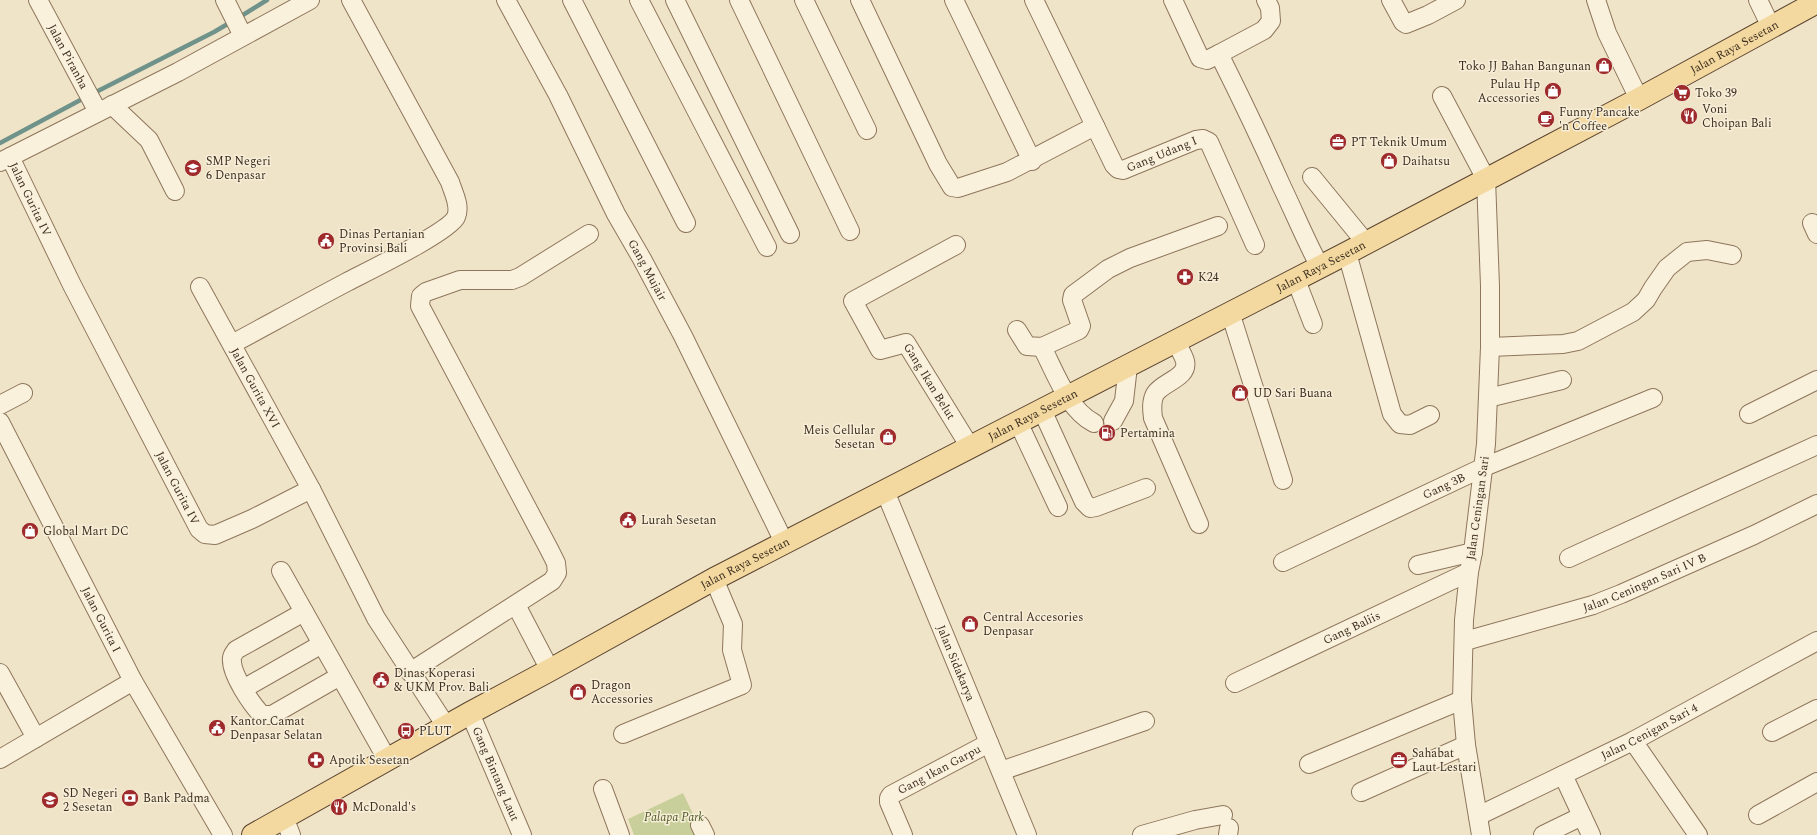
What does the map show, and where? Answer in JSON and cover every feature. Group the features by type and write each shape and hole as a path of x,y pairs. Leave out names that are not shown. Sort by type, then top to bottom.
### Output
{"main road":[{"name":"Jalan Raya Sesetan","path":"274,830 387,760 446,726 714,579 1018,422 1069,398 1230,312 1296,280 1639,99 1817,2"}],"street":[{"name":"Jalan Piranha","path":"38,0 84,87 102,108 149,140 175,191"},
{"name":"Jalan Gurita IV","path":"310,0 235,20 102,108 5,160 199,529 205,534 215,536 311,489"},
{"path":"232,344 411,248 442,230 456,218 458,204 450,182 351,0"},
{"name":"Gang Mujair","path":"506,0 558,95 616,214 683,336 784,542"},
{"path":"572,0 686,223"},
{"path":"639,0 767,247"},
{"path":"675,0 790,234"},
{"path":"739,0 850,231"},
{"path":"804,0 867,130"},
{"path":"860,0 938,164 952,187 958,188 993,178 1032,161 1095,126"},
{"path":"954,0 1032,161"},
{"path":"1173,0 1200,58 1207,60 1264,30 1271,21 1270,8 1266,0"},
{"path":"1391,0 1404,24 1415,21 1456,0"},
{"path":"1596,0 1607,33 1639,99"},
{"path":"1758,0 1771,27"},
{"name":"Gang Udang I","path":"1041,2 1095,126 1114,164 1123,170 1196,140 1203,139 1208,142 1255,245"},
{"path":"1219,54 1255,127 1304,238 1320,267"},
{"path":"1442,96 1486,179"},
{"path":"1312,177 1356,248 1392,414 1400,424 1410,425 1430,415"},
{"name":"Jalan Ceningan Sari","path":"1481,835 1466,745 1462,700 1465,641 1464,620 1469,572 1484,467 1488,398 1490,286 1486,179"},
{"path":"1017,330 1027,346 1042,347 1079,330 1082,323 1074,308 1072,300 1073,295 1102,274 1130,258 1218,226"},
{"path":"410,672 552,581 557,573 556,563 420,306 419,302 421,296 426,292 460,280 505,280 516,278 588,234"},
{"name":"Gang Ikan Belut","path":"956,244 853,301 880,350 906,343 970,447"},
{"path":"1490,347 1563,344 1578,341 1633,312 1646,300 1667,268 1687,252 1707,250 1732,255"},
{"path":"1296,280 1313,324"},
{"name":"Jalan Gurita XVI","path":"200,287 311,489"},
{"path":"1230,312 1283,480"},
{"path":"1175,341 1185,361 1184,369 1179,375 1155,393 1151,406 1153,418 1199,524"},
{"path":"1042,347 1069,398 1084,418 1094,423"},
{"path":"1113,421 1124,401 1128,366"},
{"path":"1488,398 1562,380"},
{"path":"1750,414 1817,380"},
{"path":"0,405 23,393"},
{"name":"Gang 3B","path":"1283,562 1484,467 1653,398"},
{"path":"1042,410 1084,502 1090,508 1146,488"},
{"name":"Jalan Gurita I","path":"0,422 133,681 223,835"},
{"path":"1018,422 1058,507"},
{"path":"1569,558 1817,445"},
{"path":"311,489 376,618 446,726"},
{"name":"Jalan Sidakarya","path":"885,491 1027,835"},
{"name":"Jalan Ceningan Sari IV B","path":"1465,641 1586,607 1621,594 1754,535 1817,504"},
{"path":"1418,565 1473,552"},
{"path":"281,571 387,760"},
{"name":"Gang Baliis","path":"1235,683 1469,572"},
{"path":"622,734 742,685 732,650 733,624 714,579"},
{"path":"516,605 550,670"},
{"path":"304,612 236,650 232,657 232,666 253,707 262,715 272,715 340,676"},
{"name":"Jalan Cenigan Sari 4","path":"1478,816 1633,741 1817,641"},
{"path":"244,690 322,644"},
{"path":"0,673 36,738"},
{"path":"0,759 133,681"},
{"path":"1309,764 1462,700"},
{"path":"1772,732 1817,709"},
{"name":"Gang Bintang Laut","path":"470,713 522,835"},
{"path":"1001,771 1145,721"},
{"path":"1633,741 1698,835"},
{"name":"Gang Ikan Garpu","path":"903,835 889,802 890,796 989,743"},
{"path":"1362,792 1466,745"},
{"path":"1563,775 1591,835"},
{"path":"1758,815 1817,782"},
{"path":"603,789 620,835"},
{"path":"1543,835 1582,816"},
{"path":"1142,835 1195,820 1227,826"}],"green space":[{"name":"Palapa Park","path":"683,793 703,835 634,835 628,819"}],"waterway":[{"path":"238,18 267,0"},
{"path":"92,94 231,22"},
{"path":"0,143 86,97"}],"place":[{"name":"Toko JJ Bahan Bangunan","path":"1604,66"},
{"name":"Pulau Hp Accessories","path":"1553,91"},
{"name":"Toko 39","path":"1682,93"},
{"name":"Voni Choipan Bali","path":"1689,116"},
{"name":"Funny Pancake 'n Coffee","path":"1546,119"},
{"name":"PT Teknik Umum","path":"1338,142"},
{"name":"Daihatsu","path":"1389,161"},
{"name":"SMP Negeri 6 Denpasar","path":"193,168"},
{"name":"Dinas Pertanian Provinsi Bali","path":"326,241"},
{"name":"K24","path":"1185,277"},
{"name":"UD Sari Buana","path":"1240,393"},
{"name":"Pertamina","path":"1107,433"},
{"name":"Meis Cellular Sesetan","path":"888,437"},
{"name":"Lurah Sesetan","path":"628,520"},
{"name":"Global Mart DC","path":"30,531"},
{"name":"Central Accesories Denpasar","path":"970,624"},
{"name":"Dinas Koperasi & UKM Prov. Bali","path":"381,680"},
{"name":"Dragon Accessories","path":"578,692"},
{"name":"Kantor Camat Denpasar Selatan","path":"217,728"},
{"name":"PLUT","path":"406,731"},
{"name":"Apotik Sesetan","path":"316,760"},
{"name":"Sahabat Laut Lestari","path":"1399,760"},
{"name":"Bank Padma","path":"130,798"},
{"name":"SD Negeri 2 Sesetan","path":"50,800"},
{"name":"McDonald's","path":"339,807"}]}
